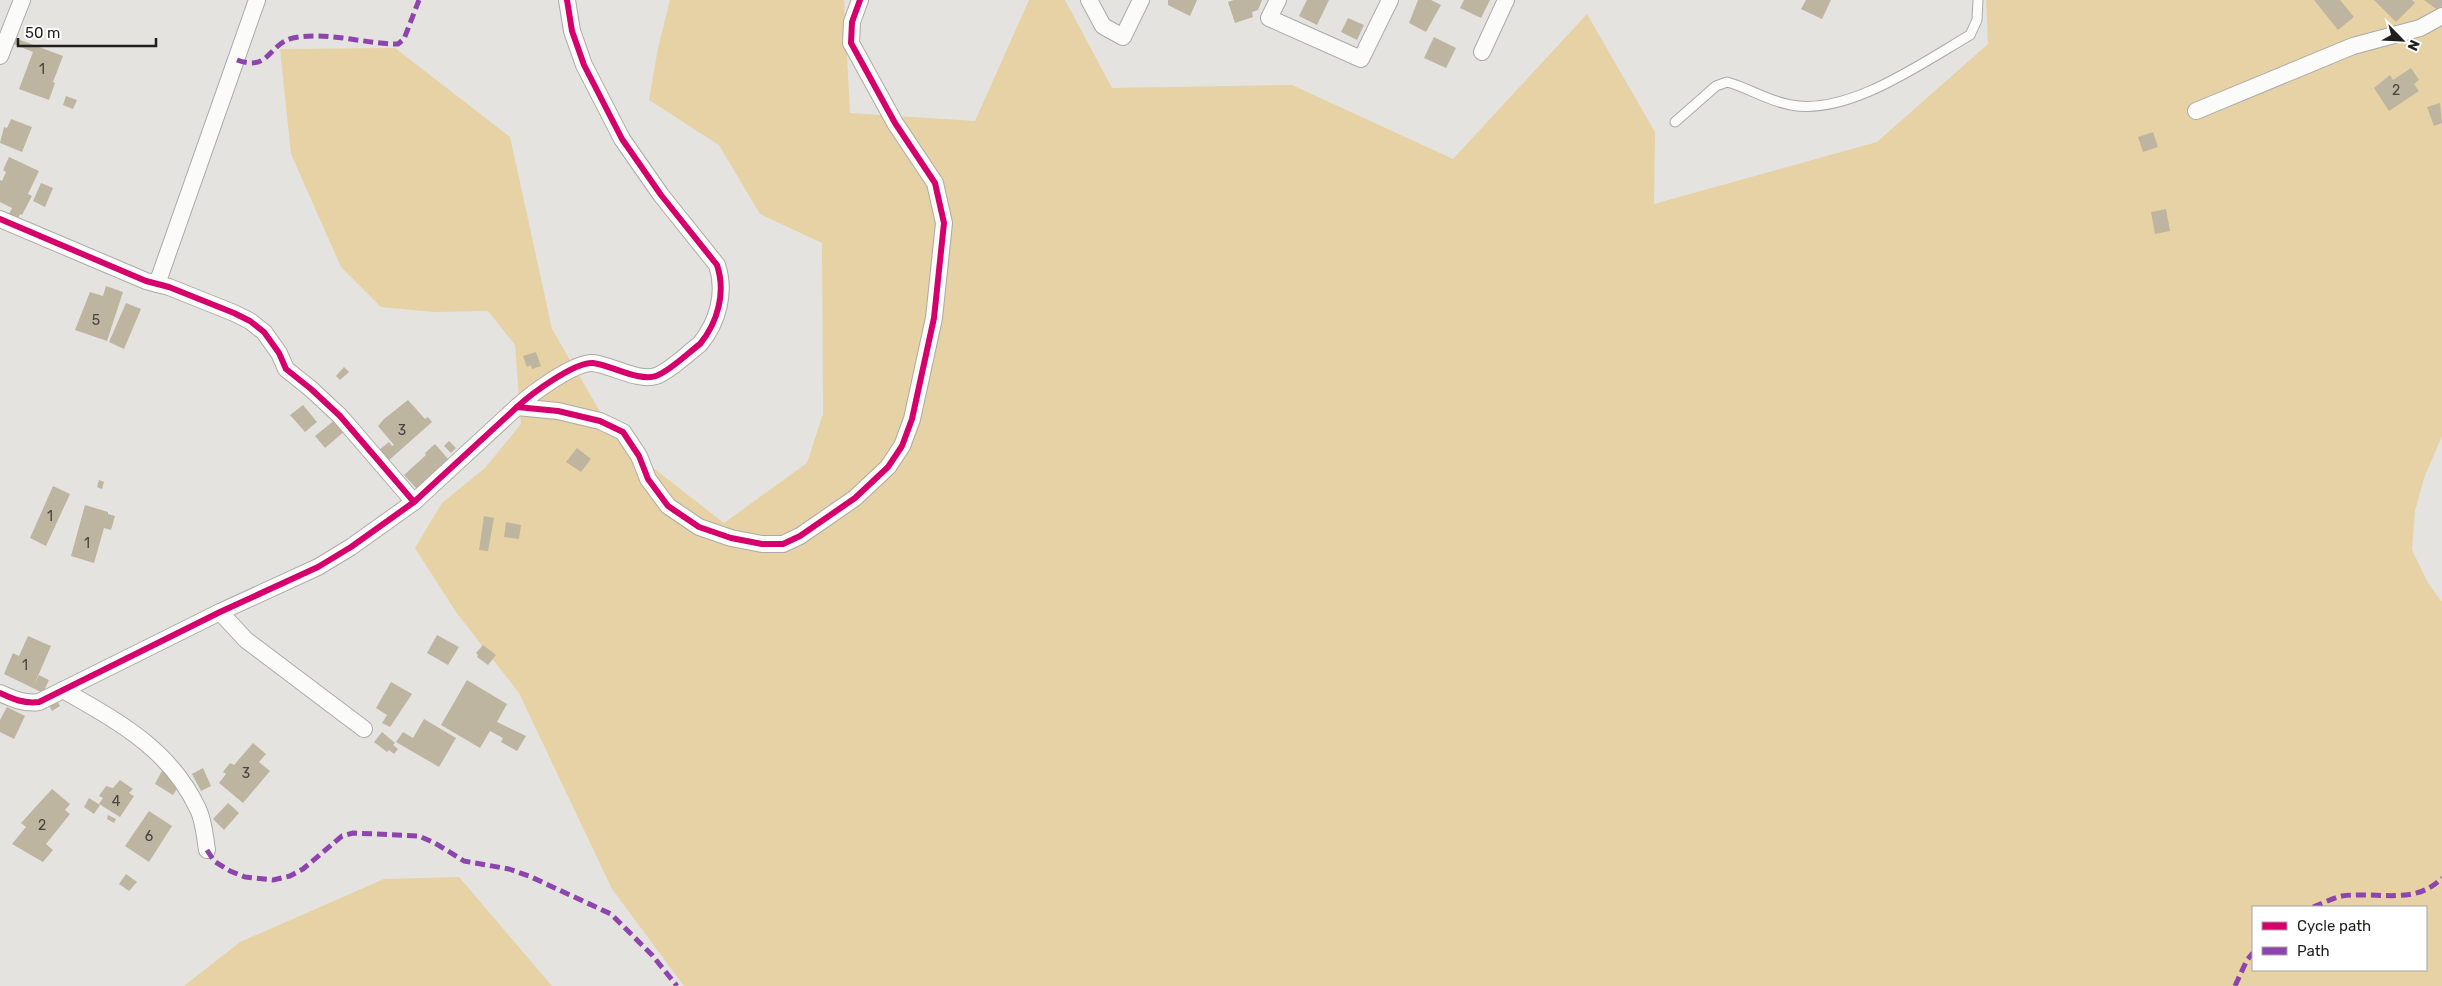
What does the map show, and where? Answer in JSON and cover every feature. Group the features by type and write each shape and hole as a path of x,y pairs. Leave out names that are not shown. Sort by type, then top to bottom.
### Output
{"street":[{"path":"0,56 22,0"},
{"path":"157,284 257,0"},
{"path":"0,693 29,704 39,702 220,612 318,567 352,547 414,502 517,407 536,392 584,363 604,366 634,375 657,376 700,344 705,338 720,301 720,276 717,265 661,194 622,139 584,65 574,37 567,0"},
{"path":"517,407 536,407 600,421 623,432 639,456 648,478 668,506 699,527 730,538 762,544 783,544 800,536 855,498 888,467 902,446 912,419 934,318 944,223 935,183 895,123 850,43 852,22 860,0"},
{"path":"1089,0 1103,26 1123,36 1141,0"},
{"path":"1278,0 1269,18 1361,59 1390,0"},
{"path":"1482,52 1506,0"},
{"path":"2196,111 2353,46 2420,28 2442,16"},
{"path":"0,219 250,321 264,332 279,353 286,369 311,388 340,416 414,502"},
{"path":"220,612 246,640 364,729"},
{"path":"63,690 117,721 151,745 180,779 199,811 207,850"}],"lane":[{"path":"1675,122 1716,86 1727,82 1768,99 1792,106 1810,107 1863,96 1970,35 1977,20 1978,0"}],"shaded area":[{"path":"670,0 844,0 850,113 975,121 1029,0 1065,0 1112,88 1292,85 1453,159 1587,14 1655,132 1654,204 1877,142 1988,44 1986,0 2442,0 2442,436 2424,478 2415,511 2412,550 2428,583 2442,602 2442,986 684,986 612,889 519,693 456,612 415,548 442,503 485,468 521,424 515,345 488,311 434,312 381,307 341,267 291,154 280,49 395,48 510,137 552,329 616,439 724,523 807,463 823,414 822,243 760,214 719,145 649,100 658,48"},
{"path":"459,877 552,986 184,986 240,942 384,879"}],"building":[{"path":"1168,0 1197,0 1190,16 1168,5"},
{"path":"1234,0 1262,0 1258,10 1252,12 1253,17 1235,23 1228,2"},
{"path":"1307,0 1329,0 1317,25 1299,16"},
{"path":"1418,0 1431,0 1441,5 1426,32 1409,23"},
{"path":"1464,0 1490,0 1481,18 1460,8"},
{"path":"1806,0 1831,0 1822,19 1801,9"},
{"path":"2314,0 2340,0 2354,17 2338,30"},
{"path":"2374,0 2412,0 2415,3 2396,22"},
{"path":"2424,0 2442,0 2442,6 2439,11"},
{"path":"1348,18 1364,25 1357,40 1341,32"},
{"path":"1434,37 1456,48 1446,68 1424,58"},
{"path":"15,38 63,56 53,82 55,83 49,100 19,89 33,52 13,44"},
{"path":"2411,68 2419,80 2414,84 2419,91 2389,111 2374,88 2390,75 2393,80"},
{"path":"66,96 77,100 73,109 63,105"},
{"path":"2440,103 2442,123 2434,126 2427,107"},
{"path":"11,119 32,127 22,152 0,143 4,127 7,128"},
{"path":"2153,132 2158,147 2143,152 2138,137"},
{"path":"9,157 39,171 28,194 32,196 18,219 9,214 12,208 0,202 0,180 2,181 6,172 3,170"},
{"path":"41,183 53,188 45,207 33,201"},
{"path":"2166,209 2170,231 2155,234 2151,212"},
{"path":"106,286 123,292 107,341 75,330 90,292 103,296"},
{"path":"126,303 141,309 124,349 109,342"},
{"path":"536,352 541,366 532,369 531,365 527,367 523,356"},
{"path":"344,367 349,372 340,380 336,376"},
{"path":"408,400 425,419 428,417 432,422 388,461 379,450 389,442 392,446 394,445 378,426"},
{"path":"303,405 317,422 305,432 290,415"},
{"path":"337,418 346,430 325,448 315,436"},
{"path":"449,441 456,448 451,453 444,446"},
{"path":"435,444 449,460 417,489 404,475"},
{"path":"577,448 591,459 581,472 566,462"},
{"path":"99,480 104,482 102,489 97,487"},
{"path":"53,486 70,494 46,546 30,538"},
{"path":"85,505 115,516 111,530 104,528 94,563 71,556"},
{"path":"484,516 494,518 488,551 479,550"},
{"path":"506,522 521,525 519,539 504,537"},
{"path":"437,635 459,647 448,665 427,653"},
{"path":"28,636 51,646 34,685 39,675 49,680 43,693 4,674 13,653 19,656"},
{"path":"483,645 496,655 488,665 477,657 476,653"},
{"path":"467,680 507,704 497,722 526,736 517,751 501,742 503,738 490,731 480,748 441,725"},
{"path":"391,682 412,694 390,727 382,723 387,715 376,708"},
{"path":"57,701 60,706 52,711 49,705"},
{"path":"7,707 25,716 14,739 0,732 0,720"},
{"path":"424,719 456,738 439,767 396,742 403,732 413,738"},
{"path":"382,732 395,743 393,745 398,749 394,754 389,750 387,752 374,742"},
{"path":"253,743 266,754 259,762 270,771 243,803 219,783 226,774 223,772 230,763 234,765"},
{"path":"164,767 178,787 173,795 155,784"},
{"path":"203,768 211,786 201,791 192,774"},
{"path":"120,780 133,789 129,793 134,796 120,817 99,804 103,798 99,796 106,786 113,788"},
{"path":"52,789 70,804 65,810 70,814 46,844 53,850 43,862 12,844 26,827 21,823"},
{"path":"89,798 100,805 94,814 84,807"},
{"path":"228,803 239,813 224,830 213,819"},
{"path":"149,811 172,826 149,862 125,846"},
{"path":"108,815 116,819 114,823 107,819"},
{"path":"126,874 137,882 129,891 119,884"}],"marked path":[{"path":"237,60 248,63 263,60 285,41 306,36 398,44 404,39 419,0"},
{"path":"207,850 214,861 230,871 245,877 273,880 290,876 303,869 342,836 353,833 419,836 435,843 464,861 509,869 529,876 611,914 652,955 677,986"},
{"path":"2315,906 2342,896 2408,895 2431,887 2442,878"},
{"path":"2235,986 2247,960 2252,954"}],"cycle path":[{"path":"517,407 532,394 564,373 585,364 600,364 642,377 661,374 700,344 712,326 719,306 721,286 717,265 661,195 622,139 584,65 572,31 567,0"},
{"path":"0,693 23,702 39,702 220,612 318,567 351,547 414,502 517,407 558,411 600,421 623,432 639,456 648,479 668,506 699,527 731,538 762,544 783,544 800,536 855,498 888,467 902,446 912,419 934,318 944,223 935,183 895,123 851,43 852,22 860,0"},
{"path":"0,219 146,281 169,287 250,321 264,332 279,353 286,369 340,416 414,502"}]}
